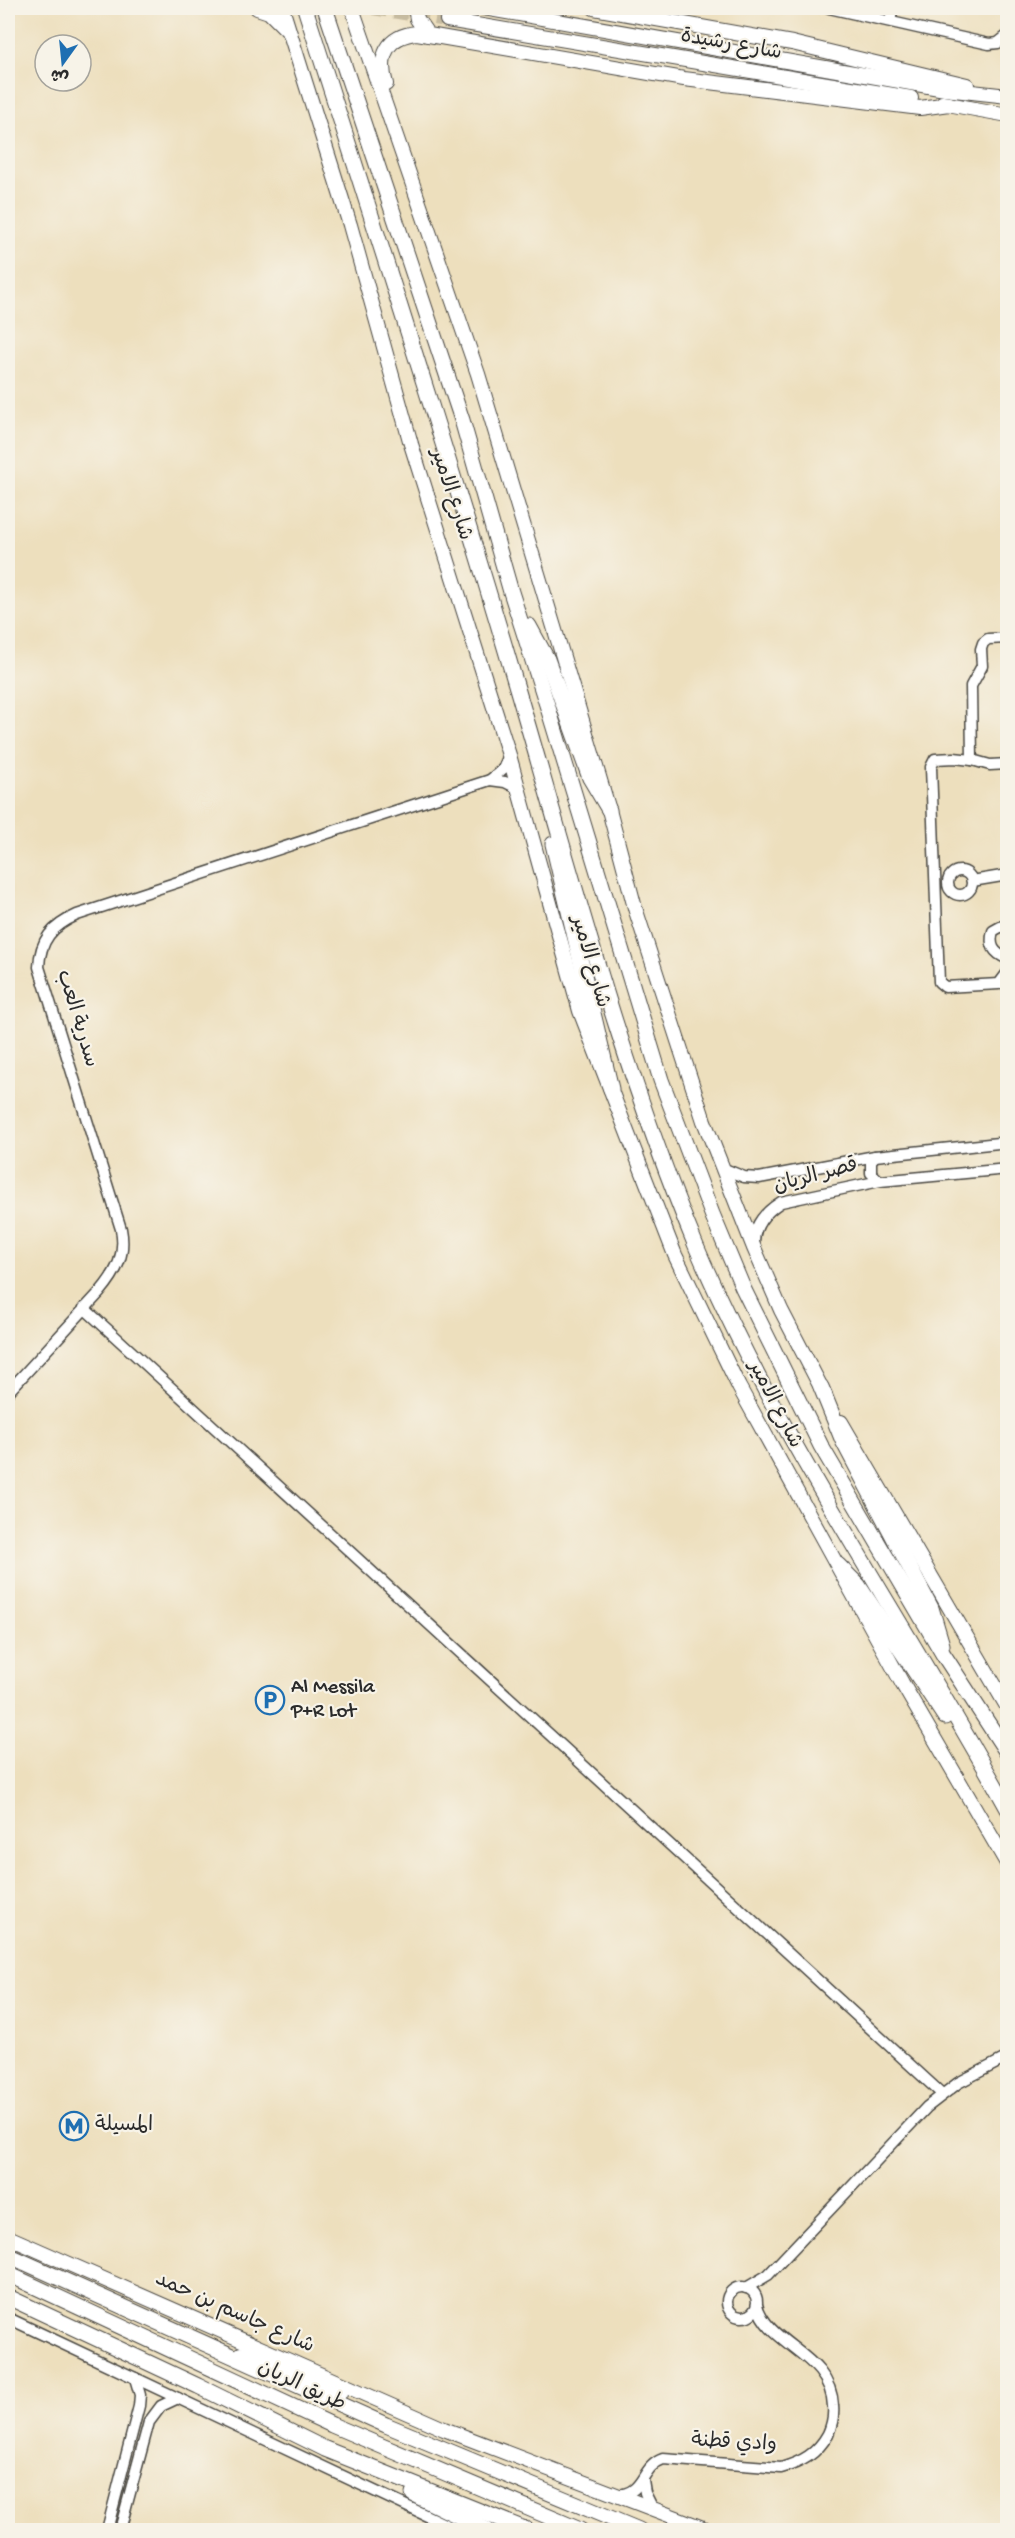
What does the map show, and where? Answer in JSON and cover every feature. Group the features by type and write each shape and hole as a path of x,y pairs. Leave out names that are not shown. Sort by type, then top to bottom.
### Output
{"highway":[{"name":"شارع الامير","path":"305,8 480,562 543,778 654,1141 698,1249 743,1349 794,1444 970,1740 1008,1809"},
{"name":"شارع الامير","path":"325,8 462,420 511,592 661,1080 712,1214 743,1288 821,1446 942,1654 1008,1754"},
{"path":"511,592 547,659 590,778 609,810"},
{"path":"543,778 552,836 611,1089"},
{"path":"821,1387 843,1441 936,1619 942,1654"},
{"path":"838,1565 858,1585 945,1716 970,1740"},
{"path":"8,2255 386,2425 636,2530"},
{"name":"طريق الريان","path":"8,2274 333,2425 580,2530"},
{"name":"طريق الريان","path":"8,2297 198,2386 325,2449 527,2530"},
{"path":"325,2449 487,2530"}],"main road":[{"path":"257,8 269,12 290,34"},
{"name":"شارع الامير","path":"282,8 350,225 411,444 509,755 580,1011 675,1255 745,1397 902,1683 1008,1865"},
{"path":"352,8 478,374 609,810 635,908 721,1167 781,1310 821,1387 1008,1708"},
{"path":"415,8 417,19 428,35"},
{"name":"شارع رشيدة","path":"484,8 934,87 1008,96"},
{"path":"594,8 829,51 952,80 988,93"},
{"name":"شارع رشيدة","path":"447,20 949,104 1008,116"},
{"path":"395,135 394,116 382,71 383,56 390,44 402,36 417,33 684,79 920,108 949,104"},
{"name":"شارع جاسم بن حمد","path":"8,2237 444,2429"},
{"path":"228,2353 254,2358 405,2419 444,2429 708,2530"}],"street":[{"path":"829,8 989,44 998,43 1008,35"},
{"path":"890,21 893,8"},
{"path":"972,760 971,686 982,666 983,643 988,639 1008,638"},
{"path":"490,780 503,769 509,755"},
{"path":"1008,764 990,765 972,760 944,758 935,759 931,767 939,982 945,987 999,984 1008,972"},
{"path":"490,780 505,782 519,789"},
{"name":"سدرية العب","path":"8,1392 110,1280 122,1257 123,1242 39,967 40,953 53,929 77,915 490,780"},
{"path":"972,881 1008,875"},
{"path":"1008,926 1002,926 993,931 990,941 993,950 1008,959"},
{"name":"قصر الريان","path":"721,1167 730,1173 759,1178 874,1156 1008,1142"},
{"name":"قصر الريان","path":"874,1156 871,1161 871,1173 880,1181"},
{"name":"قصر الريان","path":"754,1248 753,1233 759,1221 768,1210 781,1202 880,1181 1008,1169"},
{"path":"84,1308 942,2094"},
{"path":"746,2288 768,2275 907,2126 942,2094 958,2083 1007,2058"},
{"path":"757,2302 751,2290 739,2288 732,2292 727,2302 729,2310 735,2315 748,2316 756,2310 768,2275"},
{"name":"وادي قطنة","path":"757,2302 767,2324"},
{"name":"وادي قطنة","path":"616,2495 628,2493 642,2481 651,2465 663,2459 781,2468 804,2460 822,2444 830,2430 834,2414 833,2398 828,2383 822,2373 767,2324 748,2316"},
{"path":"8,2318 457,2530"},
{"path":"113,2530 139,2406 140,2395 135,2378"},
{"path":"113,2530 149,2422 161,2406 178,2398"},
{"path":"642,2481 653,2509"},
{"path":"428,2517 431,2530"}],"tunnel":[{"path":"373,8 447,20"}],"place":[{"name":"Al Messila P+R Lot","path":"270,1700"},
{"name":"المسيلة","path":"74,2126"}]}
